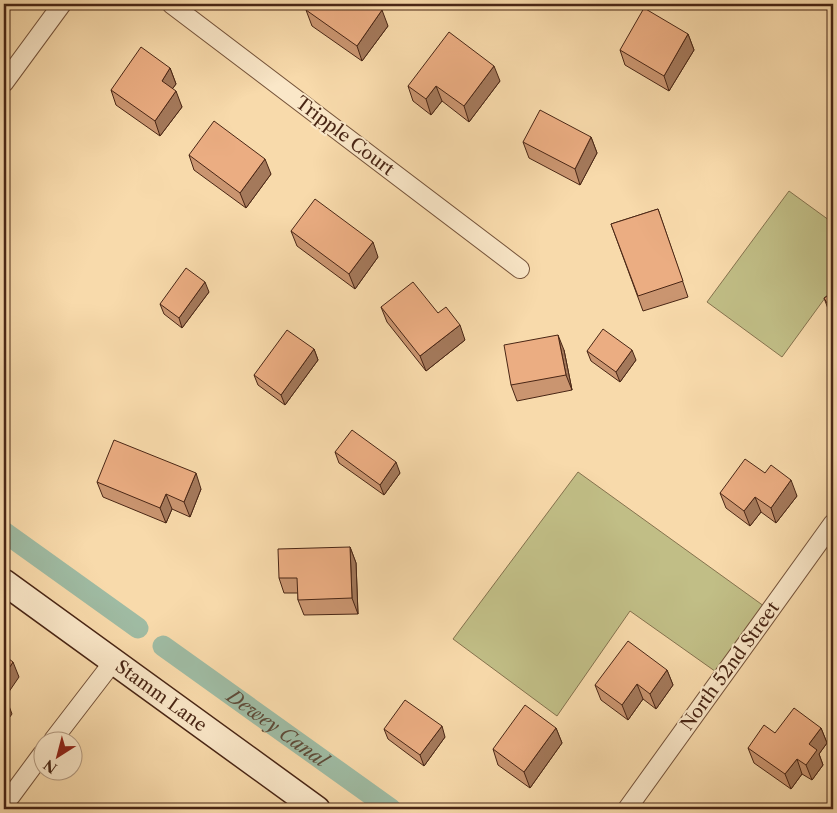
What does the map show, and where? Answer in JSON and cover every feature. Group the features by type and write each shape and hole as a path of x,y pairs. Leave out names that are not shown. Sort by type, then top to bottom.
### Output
{"street":[{"path":"4,83 62,4"},
{"name":"Tripple Court","path":"170,4 520,269"},
{"name":"North 52nd Street","path":"627,809 833,523"},
{"name":"Stamm Lane","path":"4,582 317,809"},
{"path":"61,730 113,662"},
{"path":"4,801 11,796 32,768"}],"shaded area":[{"path":"789,191 833,223 833,287 782,357 707,302"},
{"path":"578,472 768,609 719,674 630,611 557,716 453,639"}],"building":[{"path":"311,4 373,4 382,10 357,46 306,10"},
{"path":"644,8 688,34 664,76 620,50"},
{"path":"449,32 494,66 464,106 436,86 426,99 408,86"},
{"path":"141,47 170,68 162,81 176,91 155,121 111,90"},
{"path":"540,110 591,137 575,169 523,142"},
{"path":"214,121 265,159 240,193 189,155"},
{"path":"315,199 373,242 349,274 291,231"},
{"path":"658,209 683,281 638,296 611,224"},
{"path":"186,268 205,282 179,318 160,304"},
{"path":"413,282 438,313 446,307 460,325 420,356 381,307"},
{"path":"833,293 833,313 824,298"},
{"path":"603,329 632,350 616,372 587,351"},
{"path":"287,330 314,349 281,395 254,375"},
{"path":"558,335 566,375 511,385 504,345"},
{"path":"352,430 396,462 380,485 335,452"},
{"path":"114,440 196,473 184,502 166,494 160,508 97,482"},
{"path":"745,459 765,473 771,465 791,480 771,508 755,497 744,511 720,493"},
{"path":"350,547 352,598 298,600 297,578 279,578 278,549"},
{"path":"628,641 667,670 650,694 637,684 622,705 595,685"},
{"path":"4,655 13,662 4,676"},
{"path":"405,700 442,726 420,755 384,729"},
{"path":"525,705 556,728 524,772 493,749"},
{"path":"794,708 821,728 809,744 817,750 806,765 797,759 785,774 748,748 764,725 775,733"}],"waterway":[{"name":"Dewey Canal","path":"4,532 138,628"},
{"name":"Dewey Canal","path":"163,646 391,809"}]}
